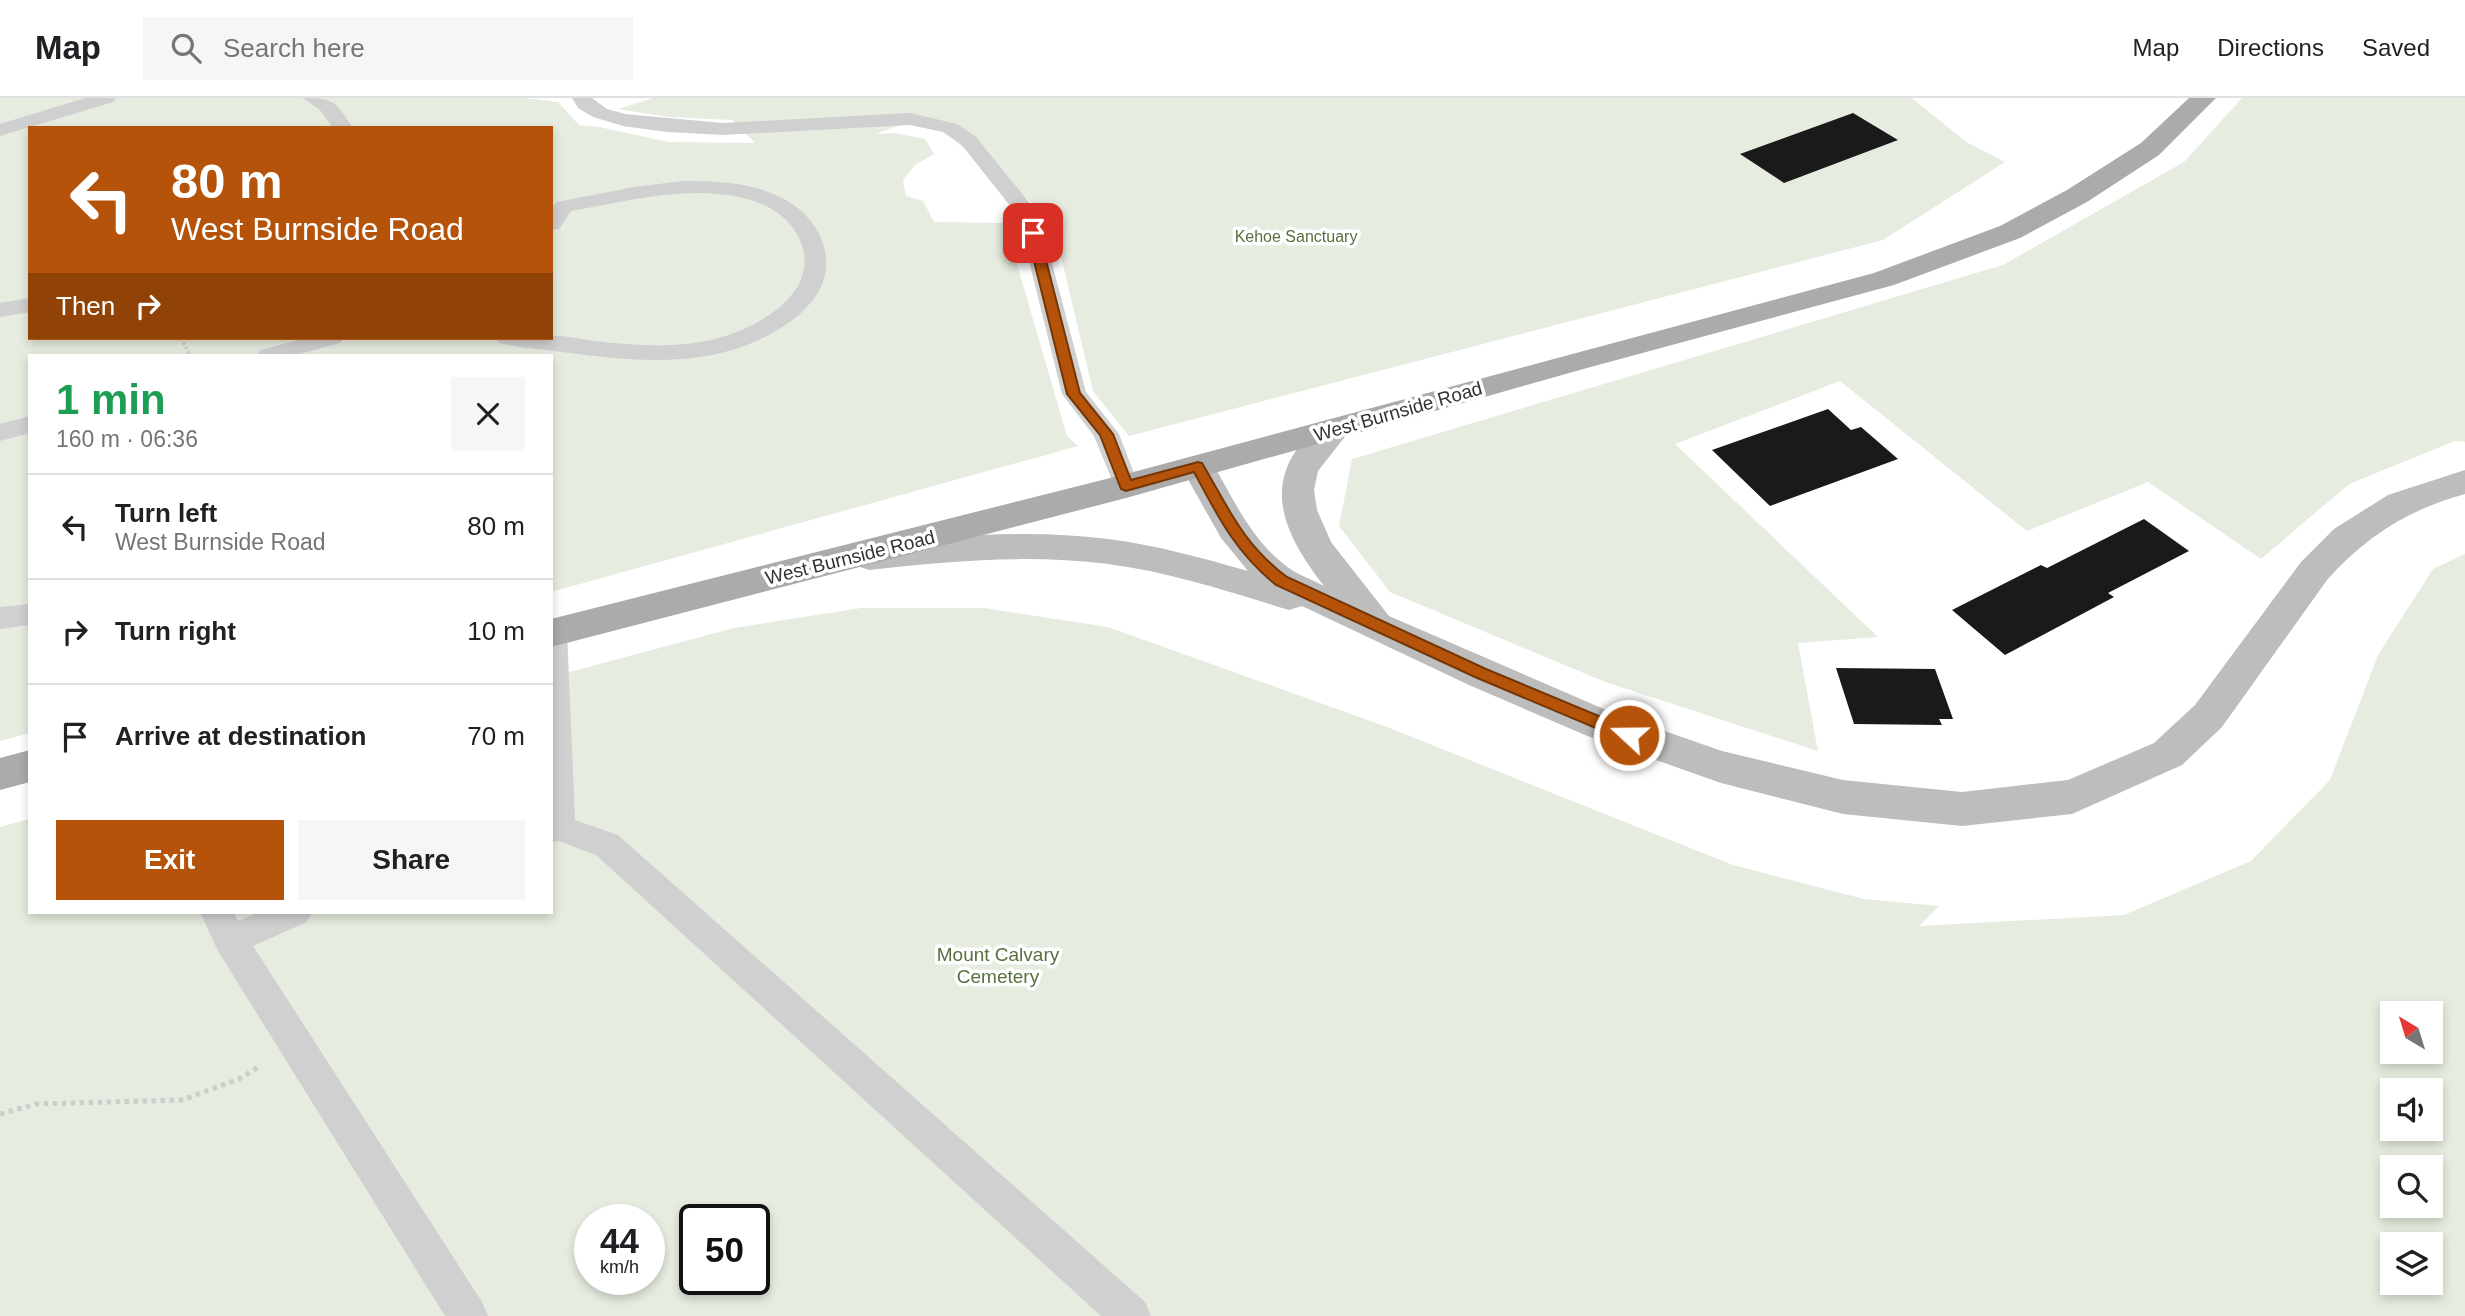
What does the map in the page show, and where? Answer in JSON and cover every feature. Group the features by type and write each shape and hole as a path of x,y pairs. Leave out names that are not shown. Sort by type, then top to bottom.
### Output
{"main road":[{"name":"West Burnside Road","path":"553,632 843,560 1198,467 1576,361 1884,279 2010,232 2114,173 2150,149 2203,98"},
{"path":"1335,429 1302,468 1296,493 1321,555 1377,625"},
{"path":"1198,467 1231,529 1257,562 1282,581 1597,723 1674,753 1832,796 1893,804 1987,808 2039,803 2111,786 2171,752 2200,729 2314,570 2335,547 2387,508 2418,495 2465,482"},
{"path":"843,560 943,549 1008,546 1083,549 1151,559 1243,582 1377,625"},
{"path":"0,774 28,767"}],"lane":[{"path":"5,124 106,98"},
{"path":"313,98 327,106 342,126"},
{"path":"582,98 585,104 600,113 624,120 667,126 723,129 910,119 950,128 968,140 1021,206 1033,233 1074,394 1106,434 1126,486"},
{"path":"526,340 649,354 716,347 769,325 795,307 815,281 816,253 810,236 795,214 774,201 754,194 729,188 684,187 556,211"},
{"path":"0,310 28,305"},
{"path":"273,354 325,340"},
{"path":"0,433 28,425"},
{"path":"0,618 28,614"},
{"path":"553,698 555,829 607,845 1130,1316"},
{"path":"285,914 223,926 468,1316"}],"path":[{"path":"0,1114 36,1104 182,1100 239,1079 295,1043"}],"green space":[{"name":"Kehoe Sanctuary","path":"0,98 525,98 558,102 579,125 669,142 755,143 732,120 668,117 618,109 653,98 1912,98 1966,142 2005,162 1883,240 1129,436 1093,391 1062,261 1042,211 924,116 876,134 894,133 925,139 934,154 915,165 903,180 906,196 923,201 934,222 1005,223 1067,436 1078,446 553,591 553,354 28,354 28,734 0,741"},
{"path":"2242,98 2465,98 2465,442 2455,441 2349,484 2261,559 2148,482 2027,531 1840,381 1675,444 1878,637 1798,643 1818,751 1605,682 1390,592 1339,526 1352,459 2003,265 2184,162"},
{"name":"Mount Calvary Cemetery","path":"2465,554 2465,1316 0,1316 0,827 28,820 28,914 553,914 553,676 734,628 861,608 984,608 1108,627 1387,727 1733,865 1864,899 1939,906 1919,926 2124,915 2251,861 2330,780 2378,655 2433,569"}],"building":[{"path":"1853,113 1898,140 1784,183 1740,154"},
{"path":"1828,409 1851,430 1861,427 1898,459 1770,506 1712,450"},
{"path":"2144,519 2189,551 2108,593 2114,597 2005,655 1952,610 2041,565 2047,568"},
{"path":"1836,668 1935,669 1953,719 1939,719 1942,725 1854,724"}],"route":[{"path":"1033,233 1074,394 1106,434 1126,486 1198,467 1231,529 1257,562 1282,581 1480,673 1629,735"}]}
